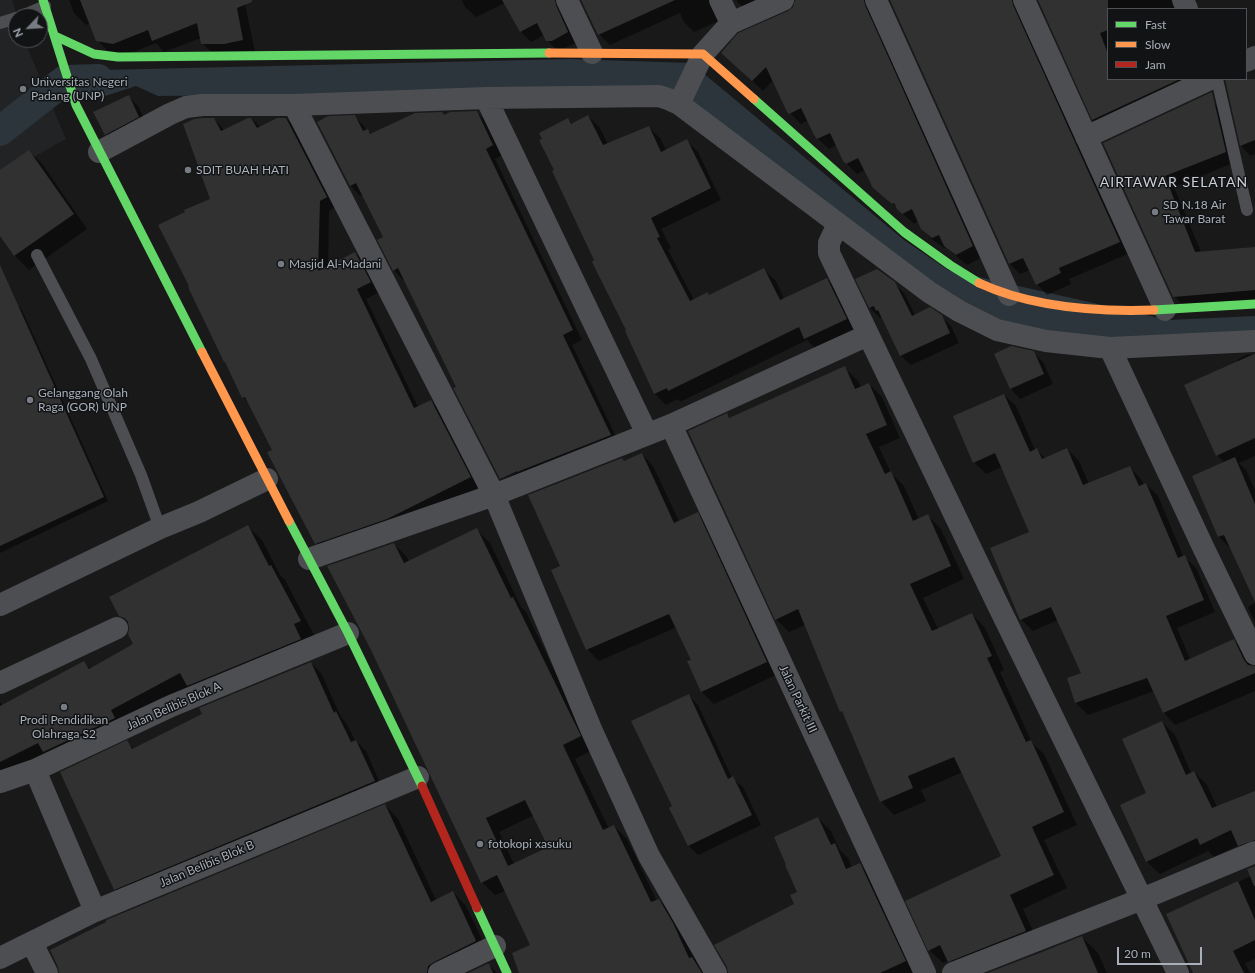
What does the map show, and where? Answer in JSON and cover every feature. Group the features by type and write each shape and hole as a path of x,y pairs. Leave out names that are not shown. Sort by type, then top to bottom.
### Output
{"street":[{"path":"567,0 592,53"},
{"path":"720,0 731,23"},
{"path":"680,101 699,60 731,23 783,0"},
{"path":"876,0 1009,294"},
{"path":"1024,0 1165,310"},
{"path":"44,3 76,105 308,559 348,633 418,777 507,973"},
{"path":"55,36 94,54 118,57 592,53 699,60 904,232 959,271 981,283 1009,294 1047,304 1088,310 1121,312 1255,304"},
{"path":"1086,137 1208,80"},
{"path":"99,152 170,114 186,107 202,105 294,105 486,98 659,96 680,101 838,224 929,292 959,311 997,330 1046,341 1110,348 1255,341"},
{"path":"486,98 647,434"},
{"path":"294,105 494,495 590,729 648,856 716,973"},
{"path":"838,224 829,243 829,254 1178,973"},
{"path":"308,559 494,495 671,425 868,335"},
{"path":"1110,348 1255,654"},
{"name":"Jalan Parkit III","path":"671,425 925,973"},
{"path":"0,605 160,528 199,512 267,479"},
{"path":"0,683 117,628"},
{"name":"Jalan Belibis Blok A","path":"0,782 35,770 171,706 348,633"},
{"path":"35,770 95,911"},
{"name":"Jalan Belibis Blok B","path":"0,958 95,911 418,777"},
{"path":"953,973 1142,899 1255,852"},
{"path":"32,943 47,973"},
{"path":"439,973 495,946"}],"lane":[{"path":"1217,80 1247,210"},
{"path":"37,256 91,359 141,475 160,528"}],"shaded area":[{"name":"Universitas Negeri Padang (UNP)","path":"0,0 12,0 14,8 8,8 8,48 27,48 66,139 0,176"},
{"path":"571,59 691,63 904,240 948,270 1168,320 1255,316 1255,336 1097,340 1057,336 970,311 678,91 158,96 136,86 102,97 65,80 60,71"}],"building":[{"path":"80,0 252,0 252,2 237,8 243,40 224,44 201,44 197,23 152,41 148,30 113,44 96,41"},
{"path":"502,0 555,0 568,32 552,41 546,41 537,23 520,32"},
{"path":"581,0 675,0 598,35"},
{"path":"795,0 864,0 973,246 956,255 944,246 939,235 932,238 921,229 912,209 902,214 894,203 892,204 873,188 858,158 846,164 843,161 830,133 817,139 801,108 789,114 787,112 766,67 752,81 721,53 738,33 788,11 793,7"},
{"path":"890,0 1012,0 1120,242 1059,268 1061,273 1036,285 1023,258 1009,264"},
{"path":"1038,0 1108,0 1107,30 1100,33 1107,51 1107,80 1178,80 1092,120"},
{"path":"1255,79 1255,140 1240,146 1225,80"},
{"name":"SD N.18 Air Tawar Barat","path":"1212,92 1226,152 1165,176 1195,252 1255,247 1255,290 1173,297 1103,143"},
{"path":"129,95 139,117 105,135 93,112"},
{"path":"477,111 493,145 486,149 573,330 563,335 611,435 500,479 453,388 456,387 398,268 393,271 377,240 383,237 356,183 350,186 317,122 328,116 355,115 363,131 368,129 370,134 415,113 442,112 444,115 450,112"},
{"path":"588,115 603,145 649,126 661,152 687,139 711,188 651,218 660,237 657,238 690,301 708,292 709,295 764,268 780,300 827,278 847,319 804,339 799,327 668,391 667,388 654,394 625,331 626,330 592,262 594,260 539,140 542,139 539,133 568,118 571,124"},
{"path":"214,118 221,131 248,118 251,118 257,128 277,118 286,118 327,197 320,201 318,271 355,252 371,282 357,289 414,408 431,400 471,477 387,519 315,544 267,452 272,450 245,397 242,398 188,287 189,286 158,225 185,212 184,210 210,199 183,124 194,119"},
{"path":"29,150 74,214 14,256 0,236 0,170"},
{"name":"Gelanggang Olah Raga (GOR) UNP","path":"0,265 104,497 0,546"},
{"path":"877,269 895,282 912,316 930,307 942,315 950,333 900,356 878,310 876,311 874,306 869,308 855,279"},
{"path":"1011,346 1034,351 1044,374 1010,389 994,354"},
{"path":"1254,354 1255,438 1216,456 1184,385"},
{"path":"845,366 855,389 869,383 887,425 866,434 885,474 891,471 913,521 928,514 951,566 910,584 932,631 972,613 992,656 987,658 1026,742 1031,740 1064,812 1032,827 1054,875 1010,895 1026,931 948,962 940,945 928,951 905,901 1001,856 954,757 908,776 913,788 880,802 842,711 840,712 798,609 775,620 688,431 727,413 729,418"},
{"path":"1004,394 1030,452 1037,448 1042,459 1067,448 1083,485 1130,466 1139,486 1146,483 1178,558 1185,555 1204,600 1166,616 1185,661 1234,639 1244,660 1248,665 1255,666 1255,673 1163,713 1147,678 1075,703 1067,678 1081,673 1051,607 1020,620 990,548 1029,532 995,453 973,463 953,416"},
{"path":"642,453 674,523 698,512 767,662 701,692 687,661 691,660 669,614 586,650 551,570 560,566 528,495 622,458 624,461"},
{"path":"1235,457 1255,504 1255,602 1224,535 1218,537 1192,476"},
{"path":"248,525 269,566 271,565 301,621 294,624 301,639 187,686 180,673 111,710 115,718 43,752 38,743 0,762 0,706 84,661 89,669 133,644 128,634 128,622 119,616 109,597"},
{"path":"477,528 511,598 513,597 581,736 563,745 603,830 614,825 651,902 659,899 673,923 689,958 692,957 702,973 519,973 512,953 530,945 497,875 481,883 371,650 327,566 394,543 404,563","holes":["525,800 548,847 508,866 486,818"]},
{"path":"311,662 334,713 336,711 351,742 356,740 375,781 114,890 60,772 127,740 132,749 202,714 199,708"},
{"path":"689,694 728,779 733,776 752,815 688,846 669,808 672,806 631,721"},
{"path":"1162,721 1186,775 1194,771 1212,808 1255,791 1255,840 1238,846 1231,830 1200,845 1197,838 1146,862 1120,805 1146,793 1122,739"},
{"path":"385,804 431,902 453,891 476,941 434,962 428,966 427,973 59,973 58,967 50,950 106,922 106,920"},
{"path":"818,817 831,845 835,843 846,869 860,863 906,961 880,973 728,973 727,967 714,945 794,904 790,895 797,892 774,837"},
{"path":"1255,866 1255,886 1254,886 1247,869"},
{"path":"1238,881 1255,920 1255,940 1233,951 1244,973 1193,973 1166,914"},
{"path":"1082,936 1098,973 987,973 1037,954"},
{"path":"489,964 493,973 468,973"}],"waterway":[{"path":"0,131 65,80 98,79"}],"traffic: fast":[{"path":"43,0 76,105 202,352"},
{"path":"55,36 94,54 118,57 549,53"},
{"path":"754,99 904,232 950,265 979,283"},
{"path":"1154,310 1255,304"},
{"path":"289,521 348,633 422,786"},
{"path":"477,908 507,973"}],"traffic: slow":[{"path":"549,53 703,54 754,99"},
{"path":"979,283 1021,298 1065,307 1110,310 1154,310"},
{"path":"202,352 289,521"}],"traffic: jam":[{"path":"422,786 477,908"}],"place":[{"name":"Universitas Negeri Padang (UNP)","path":"23,89"},
{"name":"SDIT BUAH HATI","path":"188,170"},
{"name":"SD N.18 Air Tawar Barat","path":"1155,212"},
{"name":"Masjid Al-Madani","path":"281,264"},
{"name":"Gelanggang Olah Raga (GOR) UNP","path":"30,400"},
{"name":"Prodi Pendidikan Olahraga S2","path":"64,707"},
{"name":"fotokopi xasuku","path":"480,844"}],"district":[{"name":"AIRTAWAR SELATAN","path":"1174,182"}]}
